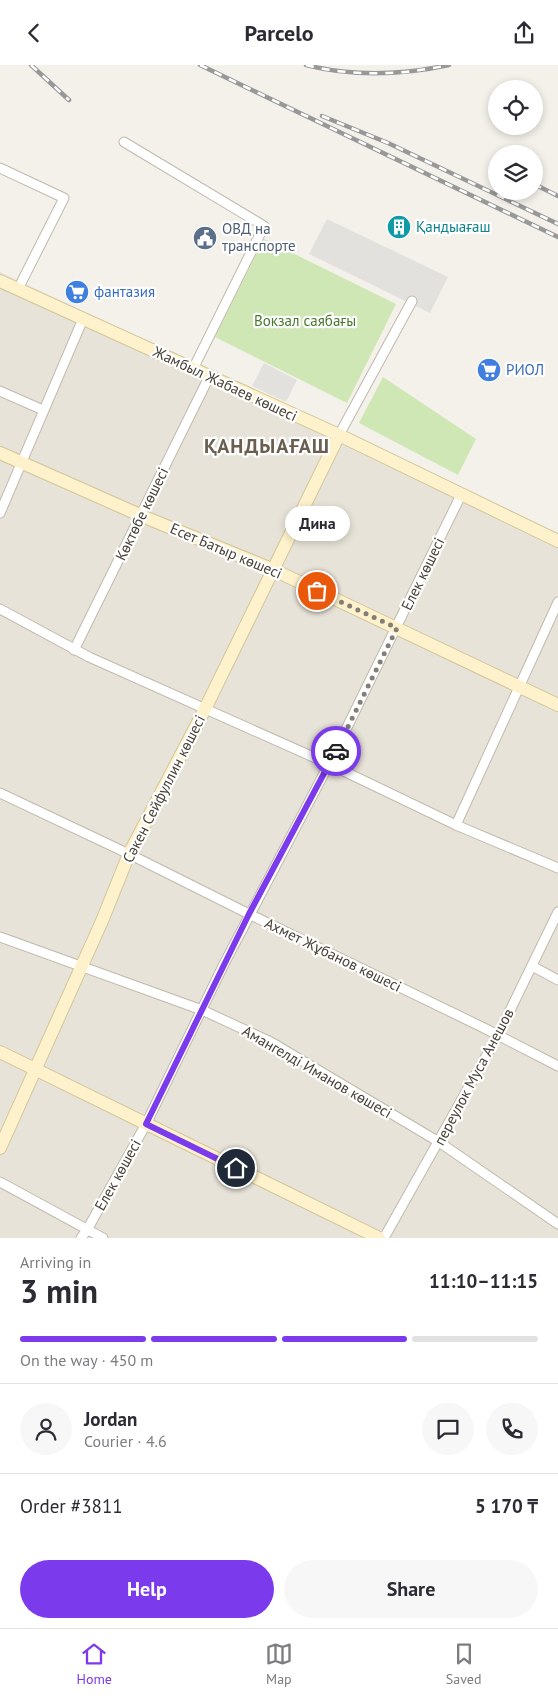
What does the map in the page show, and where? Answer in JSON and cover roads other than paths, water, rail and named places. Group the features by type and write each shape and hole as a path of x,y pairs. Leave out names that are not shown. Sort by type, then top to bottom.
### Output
{"street":[{"path":"124,142 264,226 193,369"},
{"path":"0,168 64,198 18,289"},
{"name":"Жамбыл Жабаев көшесі","path":"0,281 339,435 558,541"},
{"path":"339,435 412,301"},
{"path":"0,513 83,319"},
{"name":"Көктөбе көшесі","path":"74,650 210,377"},
{"path":"0,391 43,410"},
{"name":"Сәкен Сейфуллин көшесі","path":"0,1148 82,965 129,853 205,709 339,435"},
{"name":"Есет Батыр көшесі","path":"0,453 142,516 274,570 558,705"},
{"name":"Елек көшесі","path":"81,1238 146,1124 249,914 329,764 461,495"},
{"path":"456,825 558,602"},
{"path":"0,609 74,650 329,764 456,825 558,868"},
{"name":"Ахмет Жұбанов көшесі","path":"0,793 129,853 558,1066"},
{"name":"переулок Муса Анешов","path":"384,1238 498,1035 558,913"},
{"name":"Амангелді Иманов көшесі","path":"0,937 82,965 202,1010 271,1042 439,1142 558,1224"},
{"path":"532,966 558,980"},
{"path":"0,1052 379,1238"},
{"path":"0,1182 103,1238"}],"railway":[{"path":"31,65 69,100"},
{"path":"200,65 558,237"},
{"path":"306,65 360,73 396,73 449,65"},
{"path":"322,116 388,143 558,224"},
{"path":"543,188 558,196"}],"place":[{"name":"Қандыағаш","path":"399,227"},
{"name":"ОВД на транспорте","path":"205,238"},
{"name":"фантазия","path":"77,292"},
{"name":"РИОЛ","path":"489,370"},
{"name":"Дина","path":"317,591"}],"district":[{"name":"ҚАНДЫАҒАШ","path":"267,446"}],"park label":[{"name":"Вокзал саябағы","path":"305,321"}]}
